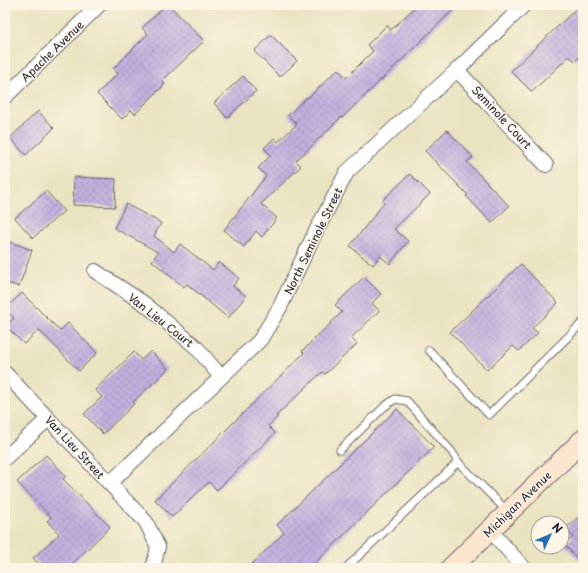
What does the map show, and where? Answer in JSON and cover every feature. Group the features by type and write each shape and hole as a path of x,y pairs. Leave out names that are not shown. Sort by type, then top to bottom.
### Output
{"main road":[{"name":"Michigan Avenue","path":"451,568 583,440"}],"street":[{"name":"Apache Avenue","path":"5,97 100,5"},
{"name":"North Seminole Street","path":"110,483 260,340 280,308 314,235 346,172 458,70 524,5"},
{"name":"Seminole Court","path":"458,70 546,165"},
{"name":"Van Lieu Court","path":"95,271 144,304 196,347 221,377"},
{"name":"Van Lieu Street","path":"5,373 146,522 158,547 153,568"},
{"path":"5,458 48,418"},
{"path":"490,530 524,568"}],"lane":[{"path":"429,350 489,415 583,322"},
{"path":"340,450 395,398 407,401 452,452 458,462 508,513"},
{"path":"346,568 458,462"}],"building":[{"path":"166,5 169,5 204,41 162,81 165,84 135,114 131,110 122,119 97,94 118,73 113,69 148,34 142,28"},
{"path":"417,5 458,5 296,161 301,166 261,204 277,218 262,237 256,231 244,247 224,230 266,176 258,168 271,155 264,148 274,138 278,142 297,124 288,115 307,97 308,98 338,69 346,78 373,51 367,45 387,25 391,30"},
{"path":"580,5 583,5 583,53 575,61 569,56 532,92 511,71"},
{"path":"271,35 297,61 280,77 254,51"},
{"path":"243,76 256,91 227,118 214,103"},
{"path":"38,111 54,128 26,155 10,138"},
{"path":"447,130 473,157 467,162 509,206 492,223 466,196 468,195 425,151"},
{"path":"410,174 430,194 394,229 408,241 390,264 380,256 373,265 350,246 384,203 382,201"},
{"path":"74,177 116,179 115,207 73,205"},
{"path":"46,191 64,211 33,238 15,218"},
{"path":"126,204 161,223 154,236 174,252 180,244 213,270 219,262 239,278 233,286 246,296 228,318 187,284 184,287 152,261 158,252 114,228"},
{"path":"5,240 32,250 19,287 5,282"},
{"path":"521,264 558,303 532,328 538,333 519,351 513,346 487,370 450,332"},
{"path":"364,277 381,294 372,303 379,311 351,338 357,344 325,374 322,372 276,416 278,417 268,426 275,433 217,490 209,482 172,517 155,500 304,353 302,351 342,312 335,305"},
{"path":"22,293 60,331 68,323 97,353 79,371 39,330 24,344 6,326 14,318 5,309"},
{"path":"151,351 168,369 133,402 134,404 103,434 84,414 102,397 95,390 134,352 141,360"},
{"path":"397,409 434,447 310,568 248,568 284,533 277,525"},
{"path":"46,455 66,476 63,479 110,527 68,568 43,568 33,558 59,534 47,521 51,517 17,482"},
{"path":"583,513 583,565 570,551 570,540 573,537 570,534 570,525"}]}
